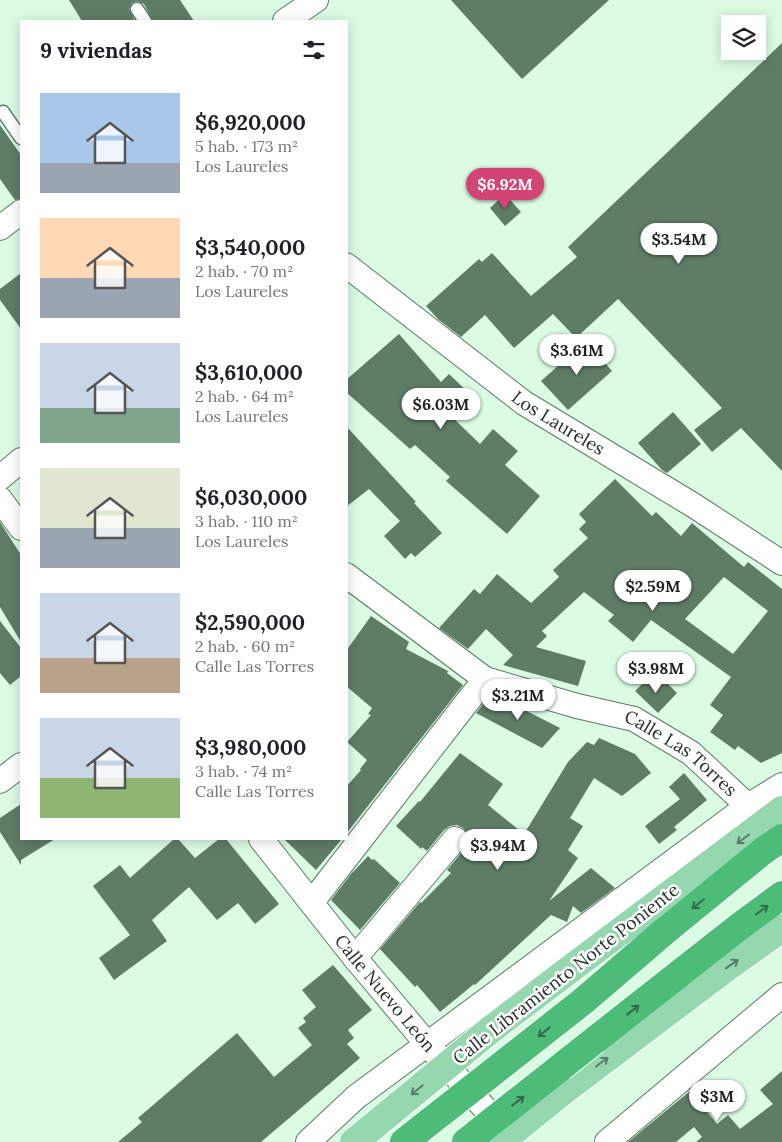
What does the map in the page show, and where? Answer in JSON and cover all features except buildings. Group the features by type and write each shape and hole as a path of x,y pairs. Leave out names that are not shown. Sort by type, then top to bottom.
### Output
{"highway":[{"name":"Calle Libramiento Norte Poniente","path":"404,1142 582,1002 666,930 773,844"},
{"path":"466,1142 782,895"}],"main road":[{"name":"Calle Libramiento Norte Poniente","path":"354,1142 482,1037 782,810"},
{"path":"500,1142 563,1091 782,928"}],"street":[{"path":"286,20 316,0"},
{"path":"0,228 20,213"},
{"name":"Los Laureles","path":"348,267 524,404 693,505 782,563"},
{"path":"0,478 20,461"},
{"path":"0,499 20,527"},
{"name":"Calle Las Torres","path":"348,576 485,679 577,706 634,719 691,753 748,806"},
{"path":"312,902 485,679"},
{"path":"0,781 20,766"},
{"path":"308,1142 356,1097 748,806 782,785"},
{"path":"355,958 454,839"},
{"name":"Calle Nuevo León","path":"262,840 355,958 427,1044 515,1142"},
{"path":"607,1142 782,995"}],"lane":[{"path":"137,9 144,20"},
{"path":"2,112 20,137"}]}
